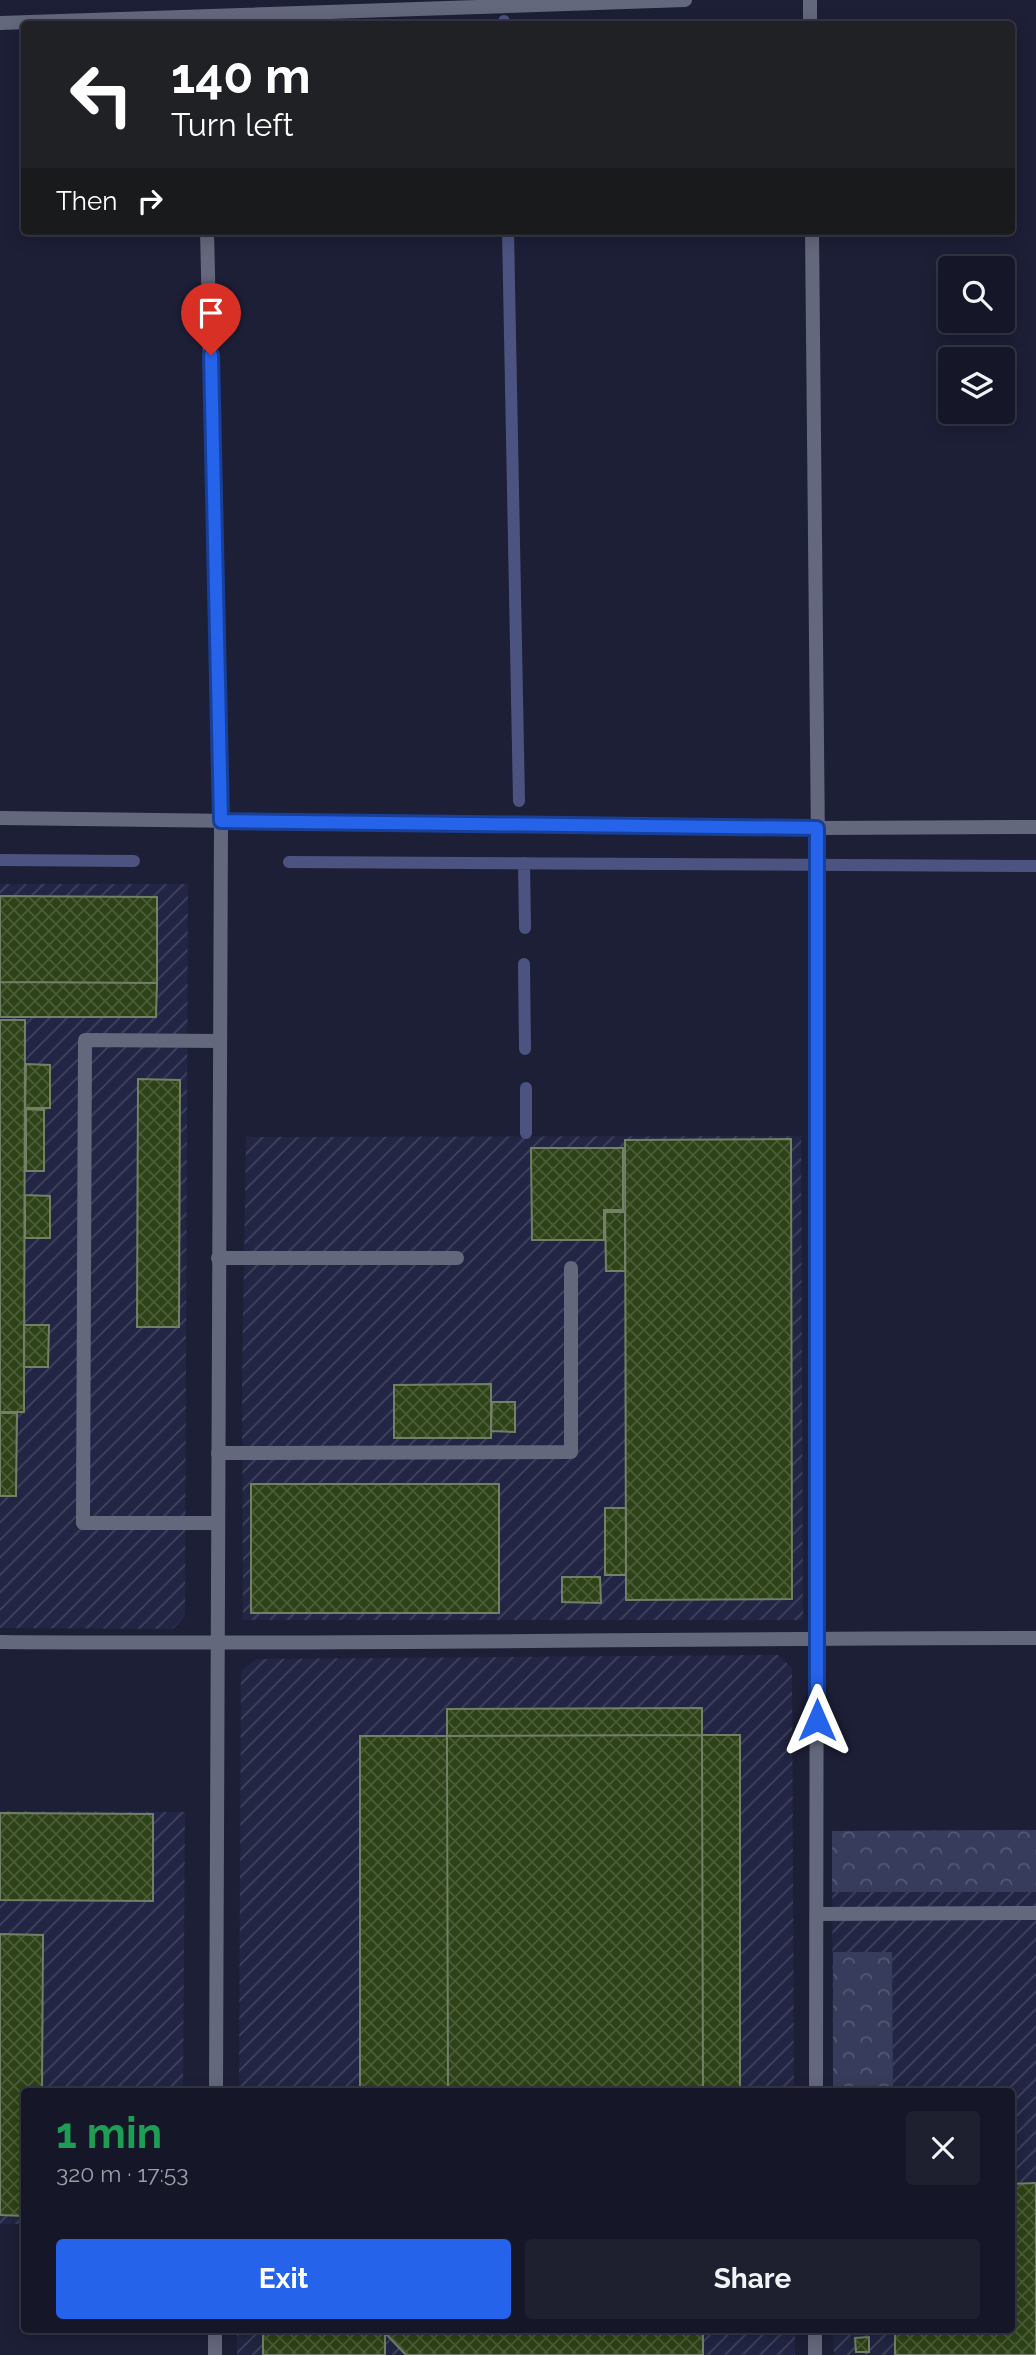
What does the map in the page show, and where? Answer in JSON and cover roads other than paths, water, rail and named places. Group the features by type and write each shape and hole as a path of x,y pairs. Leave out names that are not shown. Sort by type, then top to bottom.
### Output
{"street":[{"path":"133,21 685,0"},
{"path":"810,0 810,21"},
{"path":"0,23 21,23"},
{"path":"207,235 221,821 216,2088"},
{"path":"812,235 818,844 816,2088"},
{"path":"0,818 817,828 1036,827"},
{"path":"218,1523 83,1523 86,1040 219,1041"},
{"path":"218,1258 457,1258"},
{"path":"218,1453 571,1452 571,1268"},
{"path":"0,1642 217,1644 818,1637 1036,1638"},
{"path":"817,1914 1036,1913"},
{"path":"215,2333 215,2355"},
{"path":"815,2333 815,2355"}],"waterway":[{"path":"508,235 519,801"},
{"path":"0,860 134,861"},
{"path":"289,862 1036,866"},
{"path":"524,863 525,928"},
{"path":"524,964 525,1049"},
{"path":"526,1088 526,1133"}]}
